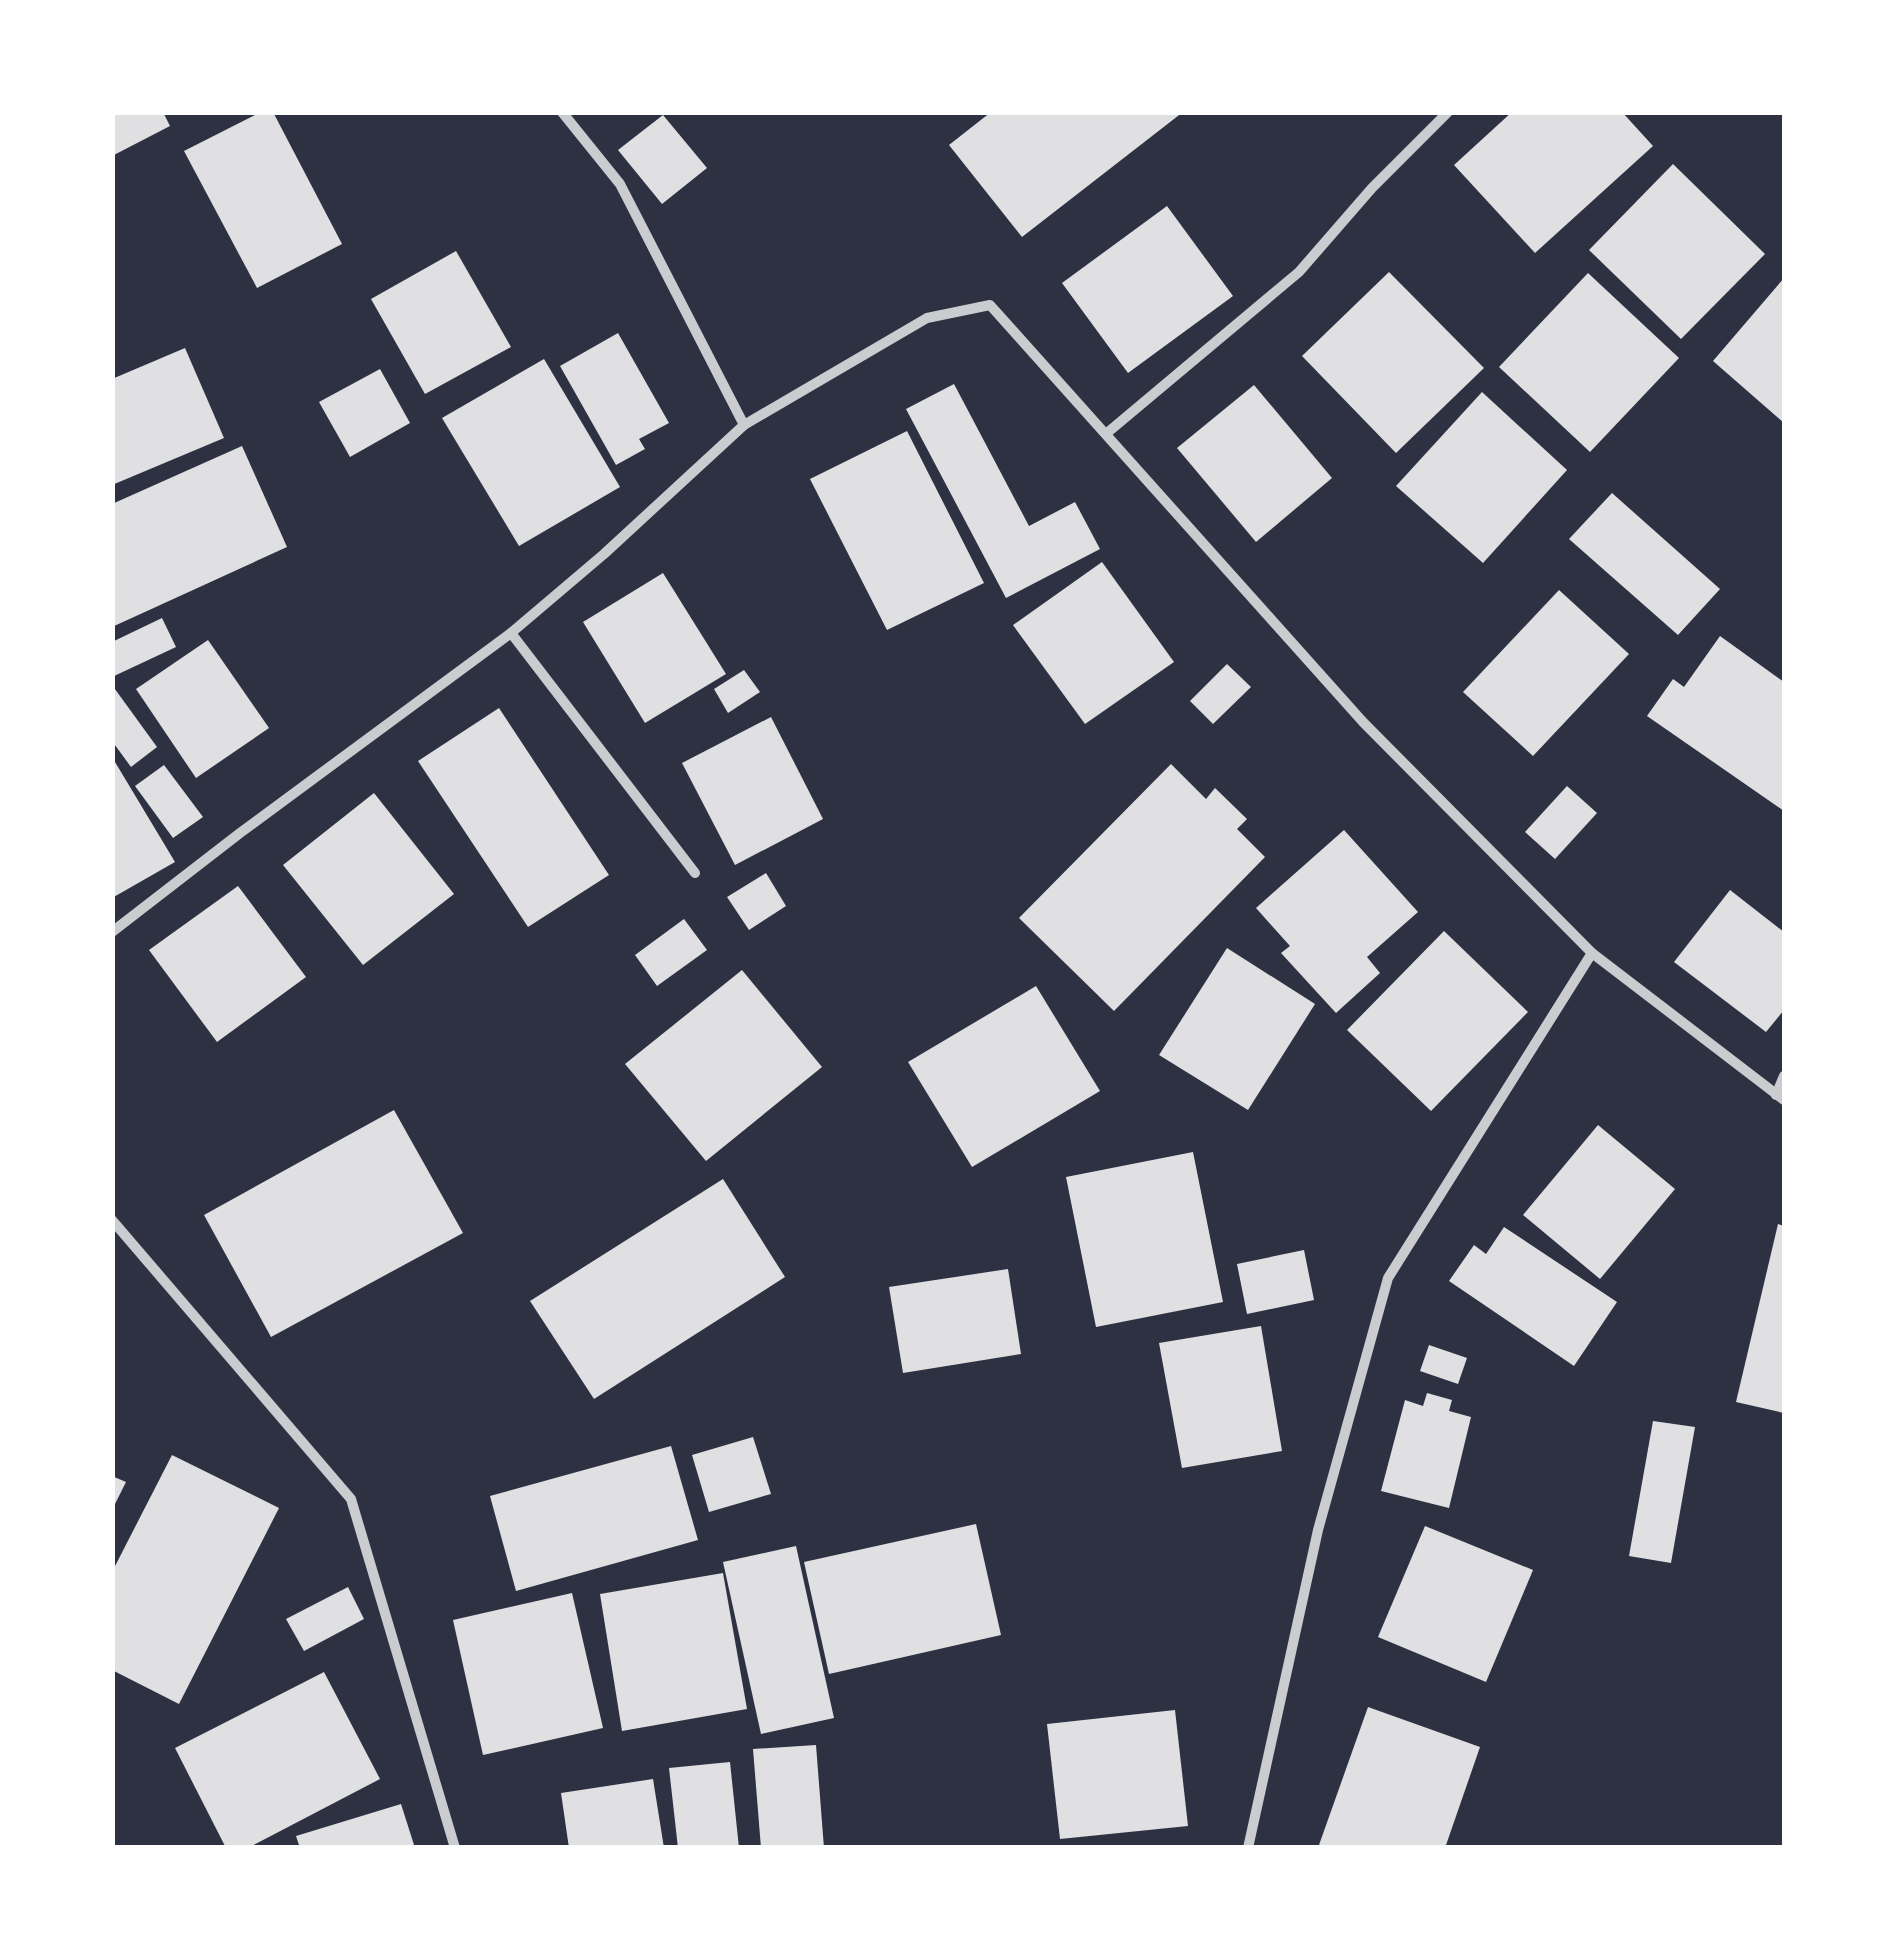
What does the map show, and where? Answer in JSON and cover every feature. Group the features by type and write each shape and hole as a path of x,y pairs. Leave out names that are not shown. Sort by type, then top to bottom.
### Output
{"street":[{"path":"562,112 620,184 744,425"},
{"path":"1107,433 1299,272 1372,188 1448,112"},
{"path":"112,932 511,633 744,425 927,318 990,306 1363,722 1592,952 1780,1098 1784,1076"},
{"path":"511,633 695,873"},
{"path":"1248,1848 1318,1530 1388,1278 1592,952"},
{"path":"112,1220 351,1499 455,1848"}],"building":[{"path":"112,112 163,112 170,126 112,156"},
{"path":"261,112 273,112 342,244 257,288 184,151"},
{"path":"991,112 1183,112 1022,237 949,145"},
{"path":"1512,112 1622,112 1653,146 1535,253 1454,165"},
{"path":"663,115 707,168 662,204 618,150"},
{"path":"1673,164 1765,254 1681,339 1589,250"},
{"path":"1167,206 1233,296 1128,373 1062,283"},
{"path":"456,251 511,347 425,394 371,299"},
{"path":"1389,272 1484,368 1396,453 1302,356"},
{"path":"1588,273 1679,358 1590,452 1499,367"},
{"path":"1784,278 1784,423 1713,361"},
{"path":"618,333 669,423 639,439 645,449 616,465 560,366"},
{"path":"185,348 224,438 112,485 112,379"},
{"path":"544,359 620,487 519,546 442,418"},
{"path":"380,369 410,423 350,457 319,402"},
{"path":"954,384 1029,526 1075,502 1100,549 1006,598 906,409"},
{"path":"1254,385 1332,478 1256,542 1177,448"},
{"path":"1482,392 1567,470 1483,563 1396,486"},
{"path":"907,431 984,583 887,630 810,479"},
{"path":"242,446 287,547 112,627 112,504"},
{"path":"1612,493 1720,589 1678,635 1569,539"},
{"path":"1102,562 1174,662 1085,724 1013,625"},
{"path":"663,573 726,674 645,723 583,622"},
{"path":"1559,590 1629,654 1533,756 1463,692"},
{"path":"162,618 176,647 112,677 112,642"},
{"path":"1720,636 1784,682 1784,811 1647,716 1673,679 1684,687"},
{"path":"208,640 269,728 196,778 136,689"},
{"path":"1227,664 1251,687 1213,724 1190,701"},
{"path":"744,670 760,692 728,713 714,689"},
{"path":"112,685 157,747 131,767 112,741"},
{"path":"499,708 609,875 528,927 418,761"},
{"path":"771,717 823,819 735,865 682,763"},
{"path":"112,757 175,862 112,898"},
{"path":"1171,764 1206,799 1215,788 1247,819 1237,829 1265,857 1114,1011 1019,918"},
{"path":"164,765 203,817 173,838 135,786"},
{"path":"1567,786 1597,813 1555,859 1525,832"},
{"path":"374,793 454,894 363,965 283,865"},
{"path":"1344,830 1418,912 1367,957 1380,973 1336,1013 1281,953 1290,946 1256,908"},
{"path":"766,873 786,906 749,930 727,897"},
{"path":"238,886 306,977 217,1042 149,950"},
{"path":"1730,890 1784,932 1784,1010 1766,1032 1674,962"},
{"path":"684,919 707,950 657,986 635,955"},
{"path":"1444,931 1528,1012 1431,1111 1347,1030"},
{"path":"1227,948 1315,1004 1248,1110 1159,1055"},
{"path":"742,970 822,1067 706,1161 625,1064"},
{"path":"1036,986 1100,1091 972,1167 908,1062"},
{"path":"394,1110 463,1233 271,1337 204,1215"},
{"path":"1598,1125 1675,1189 1600,1279 1523,1215"},
{"path":"1193,1152 1223,1302 1096,1327 1066,1177"},
{"path":"723,1179 785,1277 594,1399 530,1301"},
{"path":"1778,1224 1784,1226 1784,1413 1736,1402"},
{"path":"1504,1227 1617,1302 1574,1366 1449,1281 1474,1245 1486,1254"},
{"path":"1304,1250 1314,1300 1247,1314 1237,1264"},
{"path":"1008,1269 1021,1354 903,1373 889,1287"},
{"path":"1261,1326 1282,1451 1182,1468 1159,1343"},
{"path":"1429,1345 1467,1358 1458,1384 1420,1371"},
{"path":"1427,1393 1452,1400 1449,1411 1471,1417 1449,1508 1381,1491 1405,1400 1423,1406"},
{"path":"1653,1421 1695,1427 1671,1563 1629,1556"},
{"path":"753,1437 771,1494 709,1512 692,1455"},
{"path":"671,1446 698,1540 516,1591 490,1496"},
{"path":"172,1455 279,1508 179,1704 112,1670 112,1572"},
{"path":"112,1476 126,1482 112,1510"},
{"path":"976,1524 1001,1635 829,1674 804,1562"},
{"path":"1425,1526 1533,1570 1486,1682 1378,1637"},
{"path":"796,1546 834,1718 761,1734 723,1562"},
{"path":"723,1573 747,1709 622,1731 600,1594"},
{"path":"348,1587 364,1619 304,1651 286,1619"},
{"path":"572,1593 603,1728 483,1755 453,1620"},
{"path":"324,1672 380,1779 248,1848 226,1848 175,1748"},
{"path":"1368,1707 1480,1747 1445,1848 1319,1845"},
{"path":"1175,1710 1188,1826 1060,1839 1047,1724"},
{"path":"816,1745 824,1848 761,1848 753,1749"},
{"path":"730,1762 739,1848 678,1848 669,1768"},
{"path":"653,1779 664,1848 569,1848 561,1793"},
{"path":"401,1804 415,1848 300,1848 296,1836"}]}
